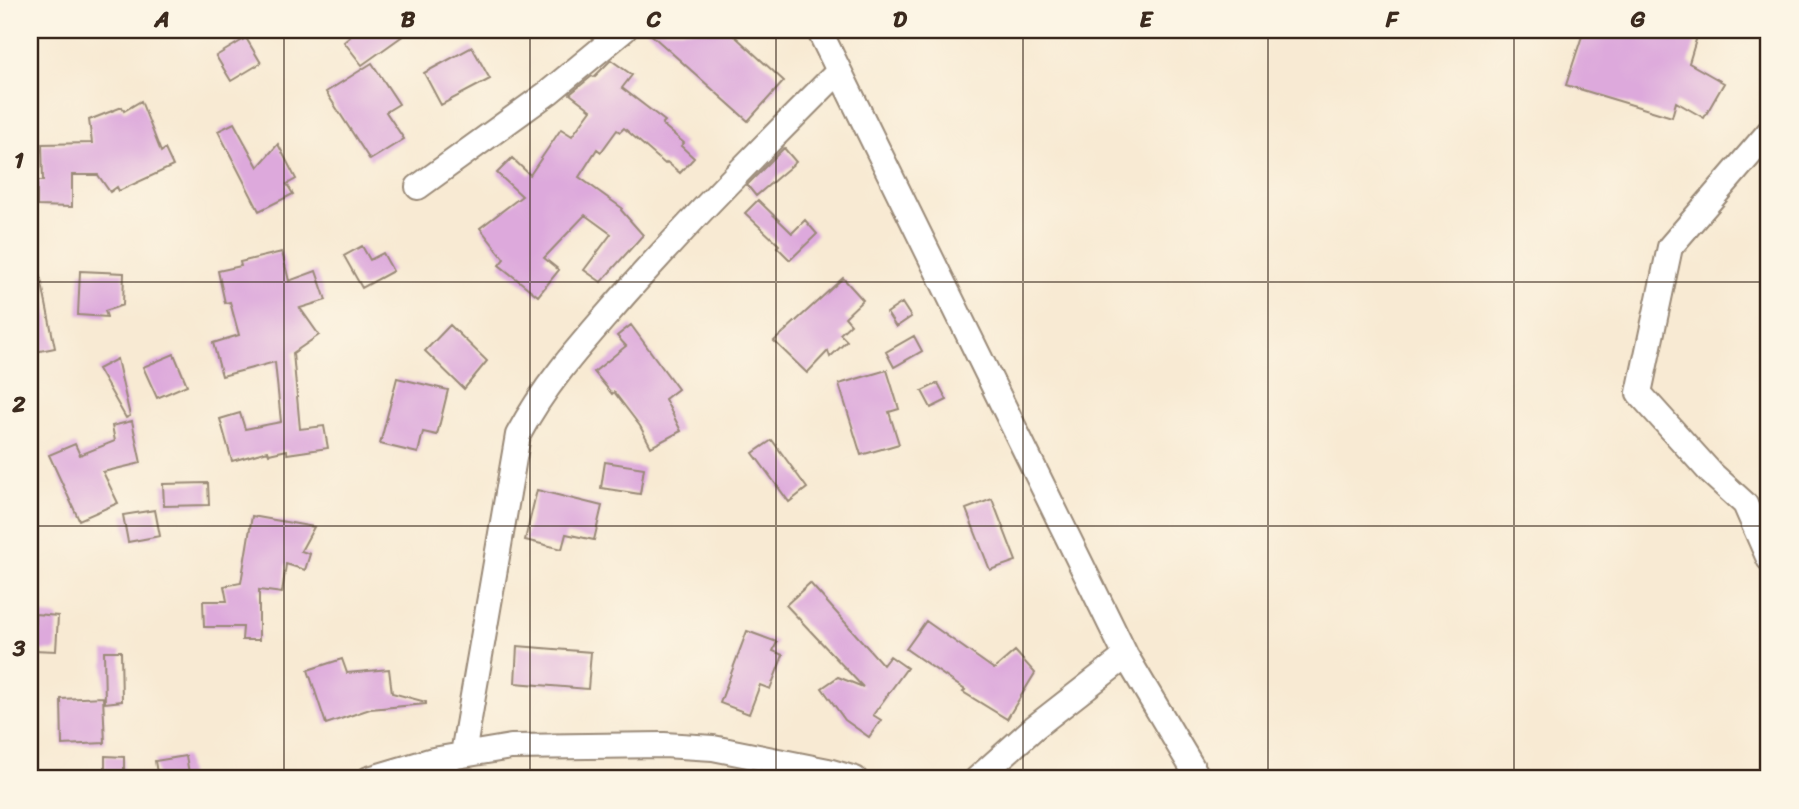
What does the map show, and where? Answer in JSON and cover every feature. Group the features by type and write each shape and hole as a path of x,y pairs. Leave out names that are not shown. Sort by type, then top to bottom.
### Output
{"street":[{"path":"418,187 549,92 625,30"},
{"path":"819,30 1126,656 1199,779"},
{"path":"463,754 518,435 531,410 560,368 651,265 737,173 839,71"},
{"path":"1769,132 1670,247 1639,393 1711,473 1745,504 1769,559"},
{"path":"976,779 1035,727 1126,656"},
{"path":"369,779 463,754 544,746 664,745 713,748 855,779"}],"building":[{"path":"345,30 411,30 362,65 344,42 350,37"},
{"path":"646,30 728,30 784,81 748,121"},
{"path":"1584,30 1699,30 1689,63 1724,83 1704,118 1676,102 1672,117 1566,85"},
{"path":"246,38 261,63 231,81 216,56"},
{"path":"472,47 490,79 441,105 424,73"},
{"path":"611,60 632,75 622,88 665,121 662,124 684,143 681,146 694,158 680,173 667,162 665,164 624,128 620,132 617,130 601,152 597,149 579,177 622,208 643,235 601,282 584,270 611,234 585,215 544,258 559,270 538,296 499,265 504,259 480,228 522,196 497,173 512,158 530,175 561,129 572,136 591,110 570,94 594,77"},
{"path":"372,63 399,104 386,112 404,139 370,160 326,92"},
{"path":"141,101 161,152 165,149 173,166 119,191 117,187 110,192 98,175 72,175 72,207 37,206 37,181 43,181 42,144 92,143 89,120 122,107 124,111"},
{"path":"234,123 258,167 278,144 296,179 287,184 293,194 259,211 218,131"},
{"path":"784,148 796,162 756,196 747,185"},
{"path":"758,200 792,233 805,220 817,234 790,260 777,247 779,245 745,213"},
{"path":"362,246 370,260 383,253 393,271 362,288 344,256"},
{"path":"282,252 289,281 316,271 326,300 300,308 319,335 293,353 300,429 324,426 328,448 287,454 287,450 269,454 268,451 232,461 220,419 240,413 245,429 281,422 275,362 222,376 213,343 239,335 230,302 225,303 218,271 241,266 240,262"},
{"path":"38,264 55,348 30,353 30,265"},
{"path":"80,271 124,273 123,305 105,311 107,317 78,315"},
{"path":"843,278 863,300 845,317 851,324 840,334 847,341 830,357 828,351 807,373 774,341"},
{"path":"902,303 911,317 896,327 887,313"},
{"path":"450,325 487,361 464,389 425,351"},
{"path":"631,325 678,389 665,399 681,431 651,447 640,426 614,392 612,394 594,372 626,346 617,336"},
{"path":"914,336 922,351 894,367 886,352"},
{"path":"174,354 187,385 157,398 143,367"},
{"path":"117,359 130,416 126,418 98,369"},
{"path":"887,370 899,409 889,412 899,444 861,455 839,384"},
{"path":"397,378 448,390 437,435 423,432 418,453 380,444"},
{"path":"938,383 947,400 931,408 922,391"},
{"path":"132,421 141,463 103,472 118,503 79,520 49,455 75,444 80,455 115,441 112,426"},
{"path":"772,440 807,488 789,502 753,453"},
{"path":"605,462 644,468 640,494 601,488"},
{"path":"208,483 209,505 164,506 163,484"},
{"path":"537,490 602,506 594,540 566,534 562,549 525,540"},
{"path":"992,499 1016,561 990,570 966,509"},
{"path":"155,510 160,536 128,542 123,515"},
{"path":"252,516 314,527 301,551 310,554 305,570 286,564 282,593 259,590 259,640 242,640 243,627 204,627 203,601 227,601 224,586 241,583"},
{"path":"810,583 883,665 890,656 907,668 873,715 881,720 869,737 845,720 822,688 838,677 863,687 786,605"},
{"path":"35,614 58,616 56,651 33,650"},
{"path":"926,621 994,669 1015,651 1035,673 1007,719 963,692 965,690 906,649"},
{"path":"747,631 777,642 773,651 783,655 770,689 760,685 749,714 720,703"},
{"path":"517,646 591,652 588,689 515,683"},
{"path":"104,651 121,651 122,701 105,703"},
{"path":"342,659 347,673 389,669 392,693 426,704 370,709 326,724 308,670"},
{"path":"103,697 105,743 62,745 61,699"},
{"path":"105,756 124,757 124,775 105,774"},
{"path":"186,756 190,779 158,779 155,761"}]}
